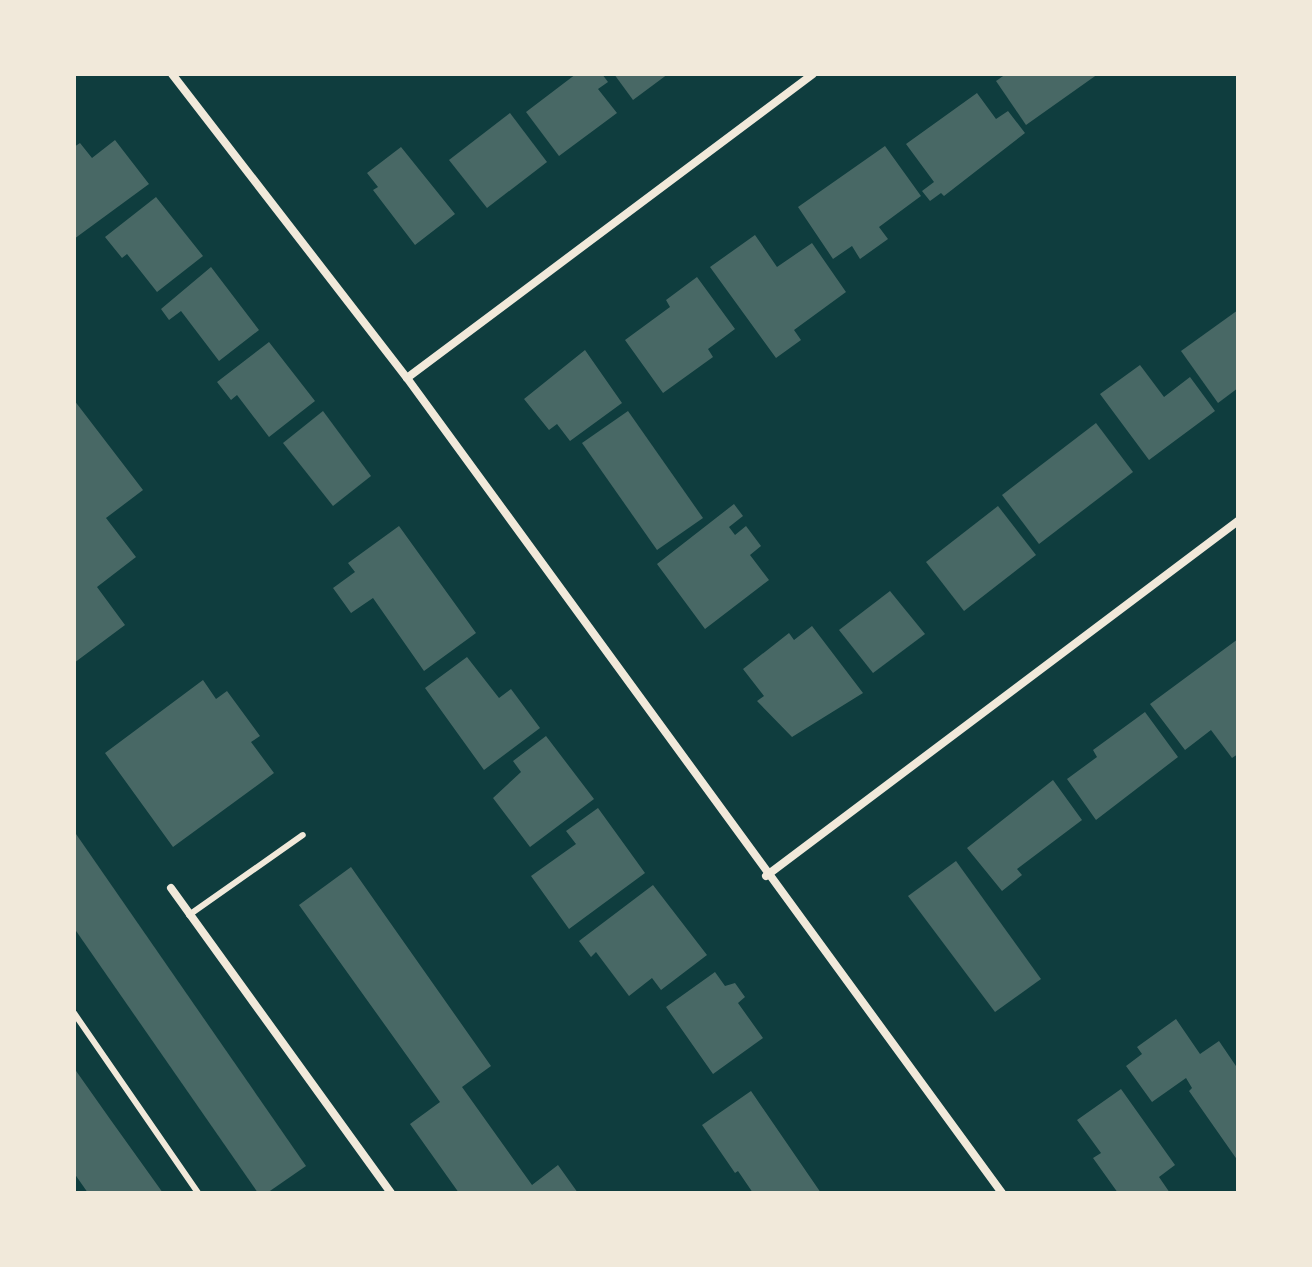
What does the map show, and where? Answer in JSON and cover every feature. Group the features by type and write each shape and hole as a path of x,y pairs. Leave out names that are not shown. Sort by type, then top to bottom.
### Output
{"street":[{"path":"172,74 407,378 766,876 1002,1193"},
{"path":"407,378 813,74"},
{"path":"766,876 1238,521"},
{"path":"171,888 391,1193"}],"lane":[{"path":"189,915 303,835"},
{"path":"74,1013 198,1193"}],"building":[{"path":"576,74 602,74 608,82 598,89 617,113 559,156 526,112"},
{"path":"614,74 668,74 633,100"},
{"path":"1006,74 1098,74 1026,125 996,81"},
{"path":"977,93 996,119 1008,111 1025,133 944,196 941,193 930,201 922,191 934,182 906,144"},
{"path":"510,113 547,162 487,208 449,160"},
{"path":"115,140 149,184 74,239 74,147 80,143 92,158"},
{"path":"885,146 921,196 879,227 888,239 860,259 852,246 833,259 798,207"},
{"path":"401,147 455,214 415,245 373,190 378,187 367,173"},
{"path":"156,197 203,256 157,292 127,254 122,258 105,237"},
{"path":"755,235 777,267 812,243 846,292 794,330 801,340 776,358 710,267"},
{"path":"211,267 259,330 219,361 181,311 169,320 161,309"},
{"path":"697,277 735,329 708,349 713,357 663,393 625,340 670,307 666,300"},
{"path":"1238,310 1238,388 1218,403 1181,351"},
{"path":"269,342 315,401 269,437 237,395 231,400 217,382"},
{"path":"585,350 622,403 570,441 557,424 549,430 524,399"},
{"path":"1140,365 1164,397 1190,377 1215,411 1149,460 1100,394"},
{"path":"74,400 143,490 106,518 136,557 97,587 125,625 74,663"},
{"path":"323,411 371,476 333,506 283,443"},
{"path":"628,411 703,518 657,550 582,443"},
{"path":"1096,423 1133,472 1039,544 1002,495"},
{"path":"734,504 743,516 729,527 735,535 746,526 761,546 750,555 769,580 705,629 657,564"},
{"path":"998,506 1036,555 964,611 926,562"},
{"path":"399,526 476,633 424,671 373,598 351,613 333,588 355,572 348,563"},
{"path":"890,591 925,634 873,673 839,630"},
{"path":"812,626 863,693 792,737 757,701 764,696 743,669 789,633 794,640"},
{"path":"1238,639 1238,754 1232,758 1211,730 1185,750 1150,704"},
{"path":"467,657 499,698 511,689 540,728 484,770 425,688"},
{"path":"203,680 216,699 227,691 260,736 251,742 274,773 173,847 105,753"},
{"path":"1145,712 1178,757 1096,820 1067,779 1097,757 1093,750"},
{"path":"546,736 594,799 530,847 493,798 521,772 513,761"},
{"path":"1053,780 1082,820 1017,869 1022,875 1002,891 967,848"},
{"path":"598,808 645,873 569,929 531,876 576,844 566,831"},
{"path":"76,834 306,1166 267,1193 258,1193 74,928"},
{"path":"956,861 1041,979 995,1012 908,896"},
{"path":"351,867 491,1066 462,1087 532,1185 558,1165 578,1193 459,1193 410,1124 440,1102 299,905"},
{"path":"653,885 707,955 661,990 652,978 629,996 596,952 591,957 579,941"},
{"path":"715,972 725,986 735,983 745,997 738,1003 763,1038 713,1074 666,1007"},
{"path":"1176,1019 1200,1054 1219,1041 1238,1069 1238,1161 1189,1091 1192,1088 1186,1078 1152,1102 1126,1066 1142,1054 1137,1047"},
{"path":"74,1068 163,1193 88,1193 74,1173"},
{"path":"1121,1089 1175,1165 1159,1177 1170,1193 1118,1193 1093,1158 1101,1153 1077,1120"},
{"path":"751,1091 821,1193 753,1193 702,1125"}]}
